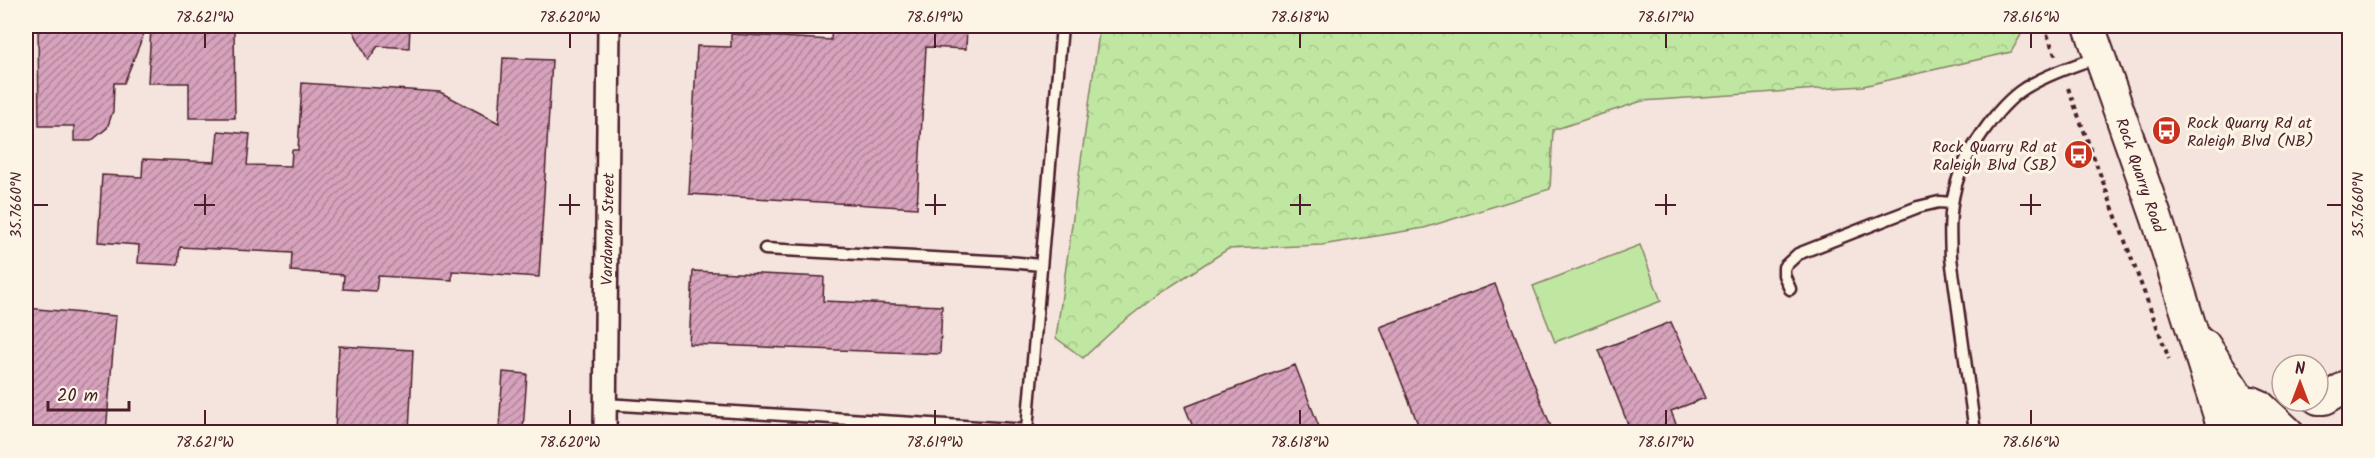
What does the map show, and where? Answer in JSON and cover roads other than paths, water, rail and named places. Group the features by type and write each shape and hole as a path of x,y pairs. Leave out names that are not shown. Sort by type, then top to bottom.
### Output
{"main road":[{"name":"Rock Quarry Road","path":"2090,26 2191,326 2224,432"},
{"name":"Rock Quarry Road","path":"2191,326 2218,361 2240,397 2248,417 2262,432"},
{"path":"2330,396 2349,384"},
{"name":"Rock Quarry Road","path":"2240,397 2259,405 2288,432"},
{"path":"2240,397 2270,399"}],"street":[{"name":"Vardaman Street","path":"605,432 609,26"}],"lane":[{"path":"605,404 1027,430 1062,26"},
{"path":"1975,432 1951,258 1949,231 1955,187 1966,161 1982,134 2001,110 2023,90 2061,70 2101,56"},
{"path":"1790,289 1784,275 1784,267 1797,254 1918,207 1939,202 1952,203"},
{"path":"765,249 1041,265"}],"place":[{"name":"Rock Quarry Rd at Raleigh Blvd (NB)","path":"2166,131"},
{"name":"Rock Quarry Rd at Raleigh Blvd (SB)","path":"2078,155"}]}
